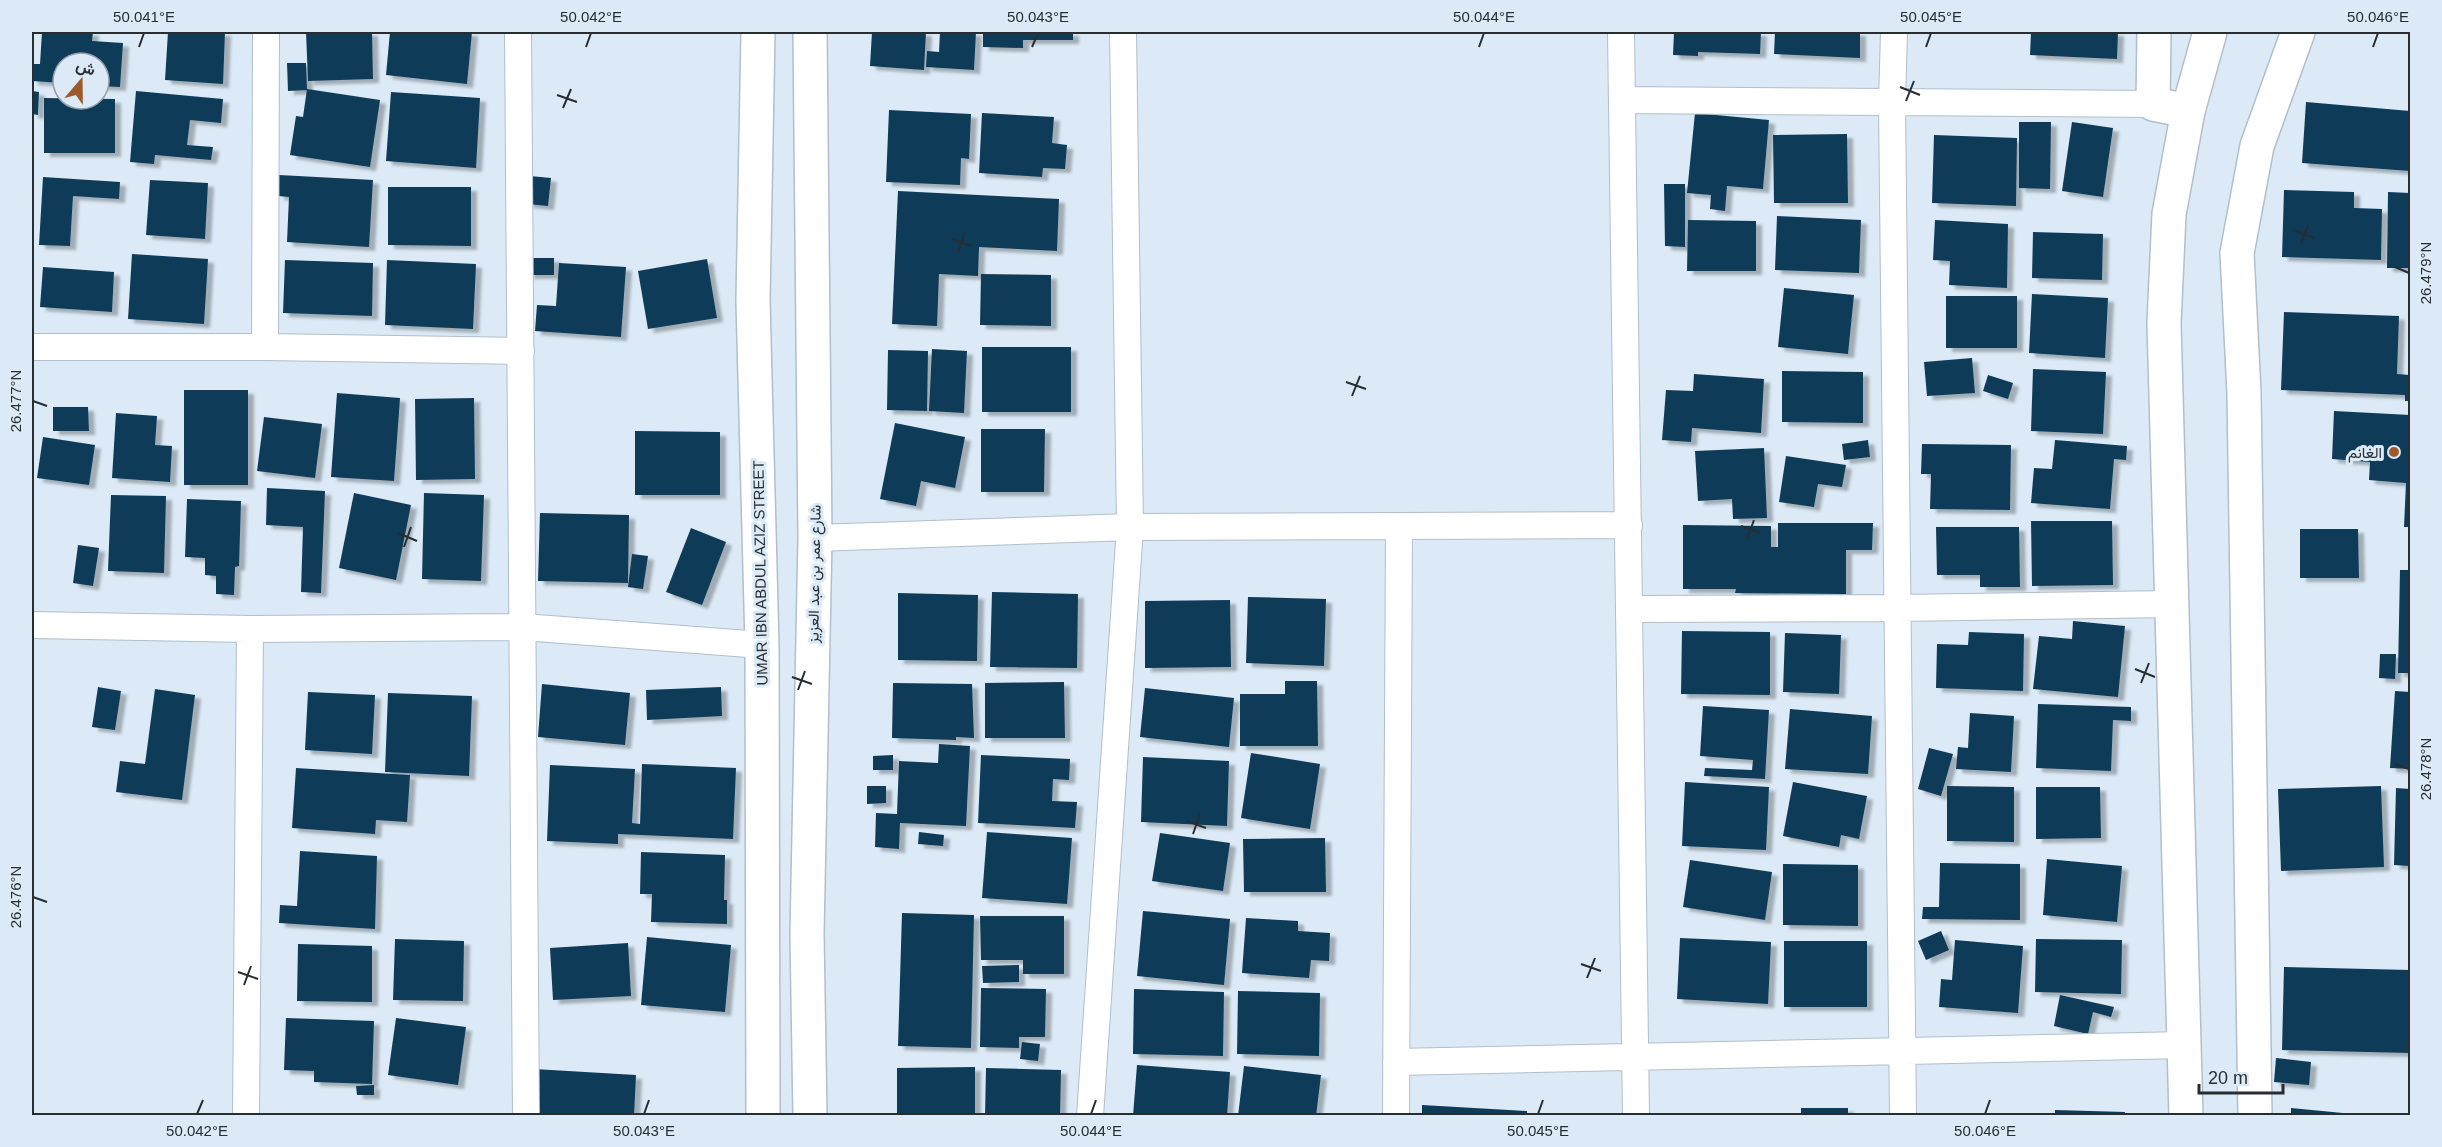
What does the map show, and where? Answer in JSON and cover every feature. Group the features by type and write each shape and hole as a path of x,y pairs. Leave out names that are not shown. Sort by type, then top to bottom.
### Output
{"main road":[{"name":"UMAR IBN ABDUL AZIZ STREET","path":"758,32 753,301 762,645 763,1116"},
{"name":"شارع عمر بن عبد العزيز","path":"810,32 815,538 807,934 810,1116"},
{"path":"2154,32 2153,104 2188,111"},
{"path":"2186,1116 2164,323 2169,214 2188,111 2210,32"},
{"path":"2255,1116 2244,393 2237,253 2257,146 2298,32"}],"street":[{"path":"265,347 266,32"},
{"path":"518,32 526,1116"},
{"path":"1089,1116 1130,527 1123,32"},
{"path":"1622,32 1636,1116"},
{"path":"1894,32 1892,102 1903,1116"},
{"path":"1622,100 2153,104"},
{"path":"32,346 521,351"},
{"path":"815,538 1130,527 1629,525"},
{"path":"1396,1116 1399,526"},
{"path":"1630,609 2172,604"},
{"path":"32,625 250,629 524,627 762,645"},
{"path":"246,1116 250,629"},
{"path":"1396,1062 2185,1045"}],"building":[{"path":"42,32 93,32 92,41 123,43 120,87 111,87 111,51 51,51 51,82 32,81 32,64 40,64"},
{"path":"168,32 225,32 223,84 165,80"},
{"path":"306,32 372,32 373,79 308,81"},
{"path":"390,32 472,32 467,84 386,75"},
{"path":"872,32 926,32 924,70 870,66"},
{"path":"940,32 976,32 974,70 926,67 927,51 939,52"},
{"path":"983,32 1073,32 1073,40 1023,40 1023,48 983,47"},
{"path":"1674,32 1761,32 1760,54 1698,52 1698,56 1673,55"},
{"path":"1775,32 1860,32 1860,58 1774,54"},
{"path":"2031,32 2118,32 2117,59 2030,55"},
{"path":"287,63 306,63 307,90 288,91"},
{"path":"307,89 380,100 370,167 290,155 296,116 303,117"},
{"path":"32,91 39,92 38,115 32,114"},
{"path":"136,91 223,99 221,123 190,120 187,145 213,147 211,160 155,155 154,164 130,162"},
{"path":"391,92 480,98 476,168 386,161"},
{"path":"44,98 51,98 51,111 111,111 111,99 115,99 115,153 44,153"},
{"path":"2306,102 2410,111 2410,171 2302,163"},
{"path":"889,110 971,114 969,159 961,158 960,185 886,182"},
{"path":"982,113 1054,117 1052,143 1067,145 1065,169 1043,168 1042,177 979,173"},
{"path":"1695,113 1769,120 1763,189 1727,186 1725,211 1710,209 1711,195 1687,193"},
{"path":"2019,122 2051,122 2050,189 2019,188"},
{"path":"2072,122 2113,128 2103,197 2062,191"},
{"path":"1847,134 1848,203 1774,203 1773,135"},
{"path":"1934,135 2017,138 2016,206 1932,203"},
{"path":"279,175 373,180 369,247 287,242 289,197 278,196"},
{"path":"530,176 551,178 548,206 527,204"},
{"path":"43,177 120,182 119,199 73,196 70,246 39,245"},
{"path":"150,180 208,183 205,239 146,235"},
{"path":"1664,184 1685,184 1685,247 1665,246"},
{"path":"388,187 471,187 471,246 388,245"},
{"path":"2284,190 2354,192 2354,208 2382,209 2381,260 2282,257"},
{"path":"898,191 1059,199 1057,251 979,247 978,276 939,274 937,326 892,324"},
{"path":"2388,192 2410,193 2410,268 2387,268"},
{"path":"1777,216 1861,220 1859,273 1775,270"},
{"path":"1688,220 1756,221 1756,271 1687,271"},
{"path":"1935,220 2008,224 2007,288 1949,285 1950,261 1933,260"},
{"path":"2033,232 2103,234 2102,280 2032,278"},
{"path":"132,254 208,259 204,324 128,319"},
{"path":"528,258 554,258 554,275 528,275"},
{"path":"707,259 717,318 648,329 638,271"},
{"path":"285,260 373,263 372,316 283,313"},
{"path":"387,260 476,264 473,329 385,325"},
{"path":"559,263 626,267 621,337 535,331 537,305 556,306"},
{"path":"43,267 114,272 112,312 40,307"},
{"path":"981,274 1051,275 1051,326 980,325"},
{"path":"1784,288 1854,295 1848,354 1778,347"},
{"path":"2032,294 2108,298 2105,358 2029,353"},
{"path":"1946,296 2017,296 2017,348 1946,348"},
{"path":"2284,312 2399,316 2397,374 2410,375 2410,401 2405,401 2405,395 2281,390"},
{"path":"982,347 1071,347 1071,412 982,412"},
{"path":"932,349 967,351 964,413 929,411"},
{"path":"888,350 928,351 927,411 887,410"},
{"path":"1972,358 1975,393 1927,396 1924,362"},
{"path":"2033,369 2106,372 2103,434 2031,431"},
{"path":"1782,371 1863,372 1863,423 1782,422"},
{"path":"1694,374 1764,379 1761,433 1692,428 1691,442 1662,440 1666,390 1693,391"},
{"path":"1988,375 2013,383 2008,399 1983,391"},
{"path":"184,390 248,390 248,485 184,485"},
{"path":"337,393 400,398 394,481 331,477"},
{"path":"474,398 475,479 416,480 415,399"},
{"path":"53,407 88,407 89,431 53,431"},
{"path":"2334,411 2410,415 2410,527 2404,527 2406,483 2369,480 2370,462 2332,459"},
{"path":"116,413 157,416 155,445 172,446 170,482 112,478"},
{"path":"264,417 322,424 315,478 257,471"},
{"path":"895,423 965,437 955,488 921,481 916,506 880,499"},
{"path":"981,429 1045,429 1044,492 981,492"},
{"path":"635,431 720,432 720,495 635,495"},
{"path":"43,437 95,445 89,485 37,478"},
{"path":"1868,440 1870,457 1844,460 1842,444"},
{"path":"2055,440 2127,446 2126,460 2114,459 2110,509 2031,503 2034,468 2052,469"},
{"path":"1922,444 2011,445 2010,510 1930,509 1931,474 1921,474"},
{"path":"1764,448 1767,518 1733,519 1732,499 1698,501 1695,451"},
{"path":"1786,456 1846,465 1842,487 1818,484 1814,507 1779,502"},
{"path":"267,488 325,491 321,593 301,592 303,527 266,525"},
{"path":"354,493 411,505 396,580 339,568"},
{"path":"424,493 484,495 481,581 422,579"},
{"path":"111,495 166,496 164,573 108,571"},
{"path":"187,499 241,501 239,566 235,567 234,595 216,594 216,576 205,575 205,558 185,557"},
{"path":"540,513 629,515 628,583 538,581"},
{"path":"2031,521 2112,521 2113,585 2032,586"},
{"path":"1778,523 1873,523 1872,550 1846,550 1846,594 1735,593 1736,589 1683,589 1683,525 1771,526 1771,547 1778,547"},
{"path":"1936,527 2019,527 2020,587 1980,587 1980,575 1937,575"},
{"path":"691,528 726,542 702,605 666,592"},
{"path":"2300,529 2358,529 2359,578 2300,578"},
{"path":"78,545 99,548 93,586 73,583"},
{"path":"632,554 648,556 643,589 628,587"},
{"path":"2400,570 2410,570 2410,673 2398,673"},
{"path":"992,592 1078,594 1077,668 990,667"},
{"path":"898,593 978,595 977,661 898,660"},
{"path":"1248,597 1326,599 1324,666 1246,663"},
{"path":"1230,600 1231,667 1145,668 1145,601"},
{"path":"2073,621 2125,626 2118,697 2033,689 2039,636 2072,639"},
{"path":"1682,631 1770,632 1770,695 1681,694"},
{"path":"1969,632 2024,634 2023,691 1936,688 1937,644 1968,645"},
{"path":"1785,633 1841,635 1839,694 1783,692"},
{"path":"2380,654 2396,654 2395,679 2379,678"},
{"path":"1285,681 1317,681 1318,746 1240,746 1240,694 1285,694"},
{"path":"1064,682 1065,738 985,738 985,683"},
{"path":"893,683 972,684 974,738 956,737 956,740 892,738"},
{"path":"542,684 630,693 625,745 538,737"},
{"path":"98,687 121,691 115,730 92,727"},
{"path":"721,687 722,716 647,720 646,690"},
{"path":"1145,688 1234,698 1229,747 1140,737"},
{"path":"155,689 195,695 182,800 116,792 120,761 145,764"},
{"path":"2395,691 2410,692 2410,769 2390,768"},
{"path":"308,692 375,695 372,754 305,750"},
{"path":"388,693 472,696 469,776 385,772"},
{"path":"2038,704 2131,707 2131,721 2113,720 2111,771 2036,768"},
{"path":"1703,706 1769,710 1765,779 1704,776 1705,768 1752,770 1753,760 1700,756"},
{"path":"1790,709 1872,716 1868,774 1785,769"},
{"path":"1970,713 2014,716 2011,772 1956,769 1958,747 1968,748"},
{"path":"939,744 970,746 966,826 900,823 899,849 875,847 876,813 897,814 899,761 938,763"},
{"path":"1929,748 1953,754 1941,796 1918,789"},
{"path":"1251,753 1320,764 1310,829 1241,818"},
{"path":"893,755 893,770 873,770 873,756"},
{"path":"981,755 1070,759 1069,780 1053,779 1052,801 1077,802 1075,828 978,823"},
{"path":"1143,757 1229,761 1227,826 1141,822"},
{"path":"642,764 736,768 733,839 618,834 618,844 547,841 550,765 635,769 632,823 640,824"},
{"path":"296,768 410,775 407,822 376,820 375,834 292,828"},
{"path":"1685,782 1769,787 1766,850 1682,846"},
{"path":"1793,782 1867,796 1859,839 1841,835 1839,847 1783,836"},
{"path":"867,786 886,786 886,803 867,804"},
{"path":"1947,786 2014,787 2014,842 1947,841"},
{"path":"2381,786 2384,867 2281,871 2278,789"},
{"path":"2036,787 2100,787 2101,838 2036,839"},
{"path":"2396,788 2410,789 2410,866 2394,865"},
{"path":"919,832 944,835 943,846 918,844"},
{"path":"987,832 1072,838 1067,904 982,898"},
{"path":"1160,833 1230,843 1223,891 1152,881"},
{"path":"1325,838 1326,892 1244,892 1243,839"},
{"path":"300,851 377,856 375,929 279,923 280,905 297,906"},
{"path":"641,852 725,855 724,900 727,900 727,924 651,922 652,894 640,894"},
{"path":"2047,859 2122,866 2117,922 2043,915"},
{"path":"1690,860 1772,872 1765,920 1683,907"},
{"path":"1940,863 2020,864 2020,920 1922,919 1923,907 1939,907"},
{"path":"1783,864 1858,865 1858,926 1783,925"},
{"path":"1143,911 1230,919 1224,985 1137,976"},
{"path":"902,913 974,915 971,1048 898,1046"},
{"path":"980,916 1064,916 1064,974 1023,974 1023,960 981,960"},
{"path":"1246,918 1298,921 1298,931 1330,933 1329,961 1311,960 1309,978 1242,973"},
{"path":"1941,931 1949,950 1926,960 1918,941"},
{"path":"647,937 731,945 725,1012 641,1005"},
{"path":"1680,938 1771,942 1768,1004 1677,999"},
{"path":"395,939 464,941 463,1001 393,1000"},
{"path":"2036,939 2122,940 2121,994 2035,992"},
{"path":"1955,940 2023,946 2018,1013 1939,1007 1941,979 1952,980"},
{"path":"1784,941 1867,941 1867,1007 1784,1007"},
{"path":"628,943 631,996 553,1000 550,948"},
{"path":"298,944 372,946 372,1002 297,1001"},
{"path":"1019,965 1019,982 983,983 982,966"},
{"path":"2284,967 2410,970 2410,1053 2282,1050"},
{"path":"981,988 1046,989 1045,1037 1019,1037 1019,1048 980,1047"},
{"path":"1134,989 1224,992 1223,1056 1133,1054"},
{"path":"1238,991 1320,993 1319,1056 1237,1054"},
{"path":"2060,995 2114,1007 2111,1017 2093,1012 2088,1034 2054,1026"},
{"path":"286,1018 374,1021 372,1084 314,1082 314,1071 284,1070"},
{"path":"396,1018 466,1027 458,1085 388,1075"},
{"path":"1022,1042 1040,1044 1038,1061 1020,1059"},
{"path":"2276,1058 2311,1062 2309,1085 2274,1082"},
{"path":"1137,1065 1230,1072 1227,1116 1133,1116"},
{"path":"1244,1066 1321,1075 1316,1116 1238,1116"},
{"path":"975,1067 975,1116 897,1116 897,1068"},
{"path":"986,1068 1061,1070 1060,1116 985,1116"},
{"path":"534,1069 636,1075 634,1116 531,1116"},
{"path":"374,1085 374,1095 357,1095 356,1086"},
{"path":"1422,1105 1527,1111 1527,1116 1422,1116"},
{"path":"1801,1108 1848,1108 1848,1116 1801,1116"},
{"path":"2291,1108 2353,1114 2353,1116 2291,1116"},
{"path":"2055,1110 2125,1112 2124,1116 2055,1116"}],"place":[{"name":"الغانم","path":"2394,452"}]}
